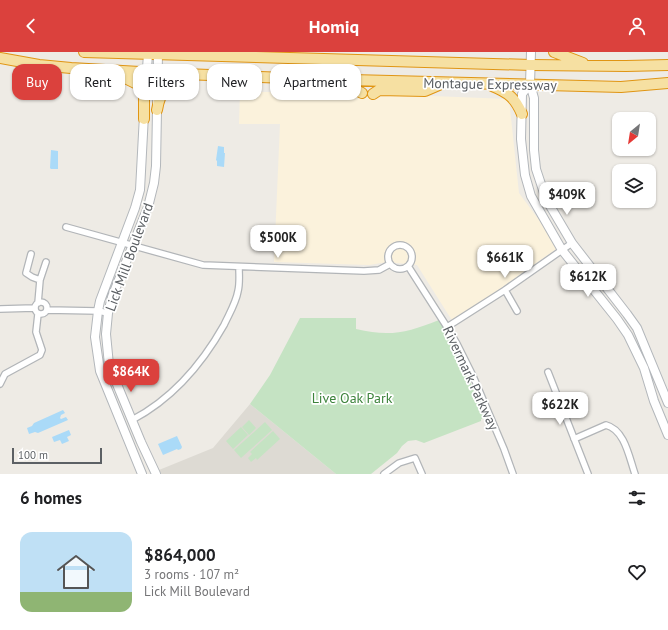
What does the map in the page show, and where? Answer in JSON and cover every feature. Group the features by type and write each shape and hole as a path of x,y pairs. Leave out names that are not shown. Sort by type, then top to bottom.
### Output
{"highway":[{"name":"Montague Expressway","path":"84,52 531,65 668,65"},
{"path":"554,52 591,66"},
{"name":"Montague Expressway","path":"0,58 70,67"},
{"name":"Montague Expressway","path":"199,74 270,78"},
{"path":"125,78 139,85 144,92 144,119"},
{"name":"Montague Expressway","path":"361,81 621,87 668,83"},
{"path":"373,94 379,90 425,91 442,83"},
{"path":"487,84 503,91 513,98 518,104 522,114"},
{"path":"157,110 159,100"}],"main road":[{"path":"531,52 530,84 534,97 534,150 536,169 546,199 572,242 637,328 668,403"},
{"name":"Lick Mill Boulevard","path":"147,64 148,54"},
{"name":"Lick Mill Boulevard","path":"157,64 158,54"},
{"path":"530,84 522,94 521,139 525,175 531,196 562,250 628,335 644,368 654,401 668,435"},
{"name":"Lick Mill Boulevard","path":"142,474 100,371 95,337 98,311 140,190 145,100"},
{"name":"Lick Mill Boulevard","path":"156,474 109,365 107,359 106,334 108,313 112,296 134,245 148,207 154,183 156,166 157,100"}],"street":[{"path":"66,227 203,265 370,271 380,270 390,264"},
{"path":"447,327 505,290 572,242"},
{"path":"396,246 405,246 411,251 412,259 408,266 400,269 390,264 388,256 396,246"},
{"path":"31,254 26,273 40,280"},
{"path":"34,308 38,302 40,280 46,262"},
{"name":"Rivermark Parkway","path":"408,266 447,327 473,376 513,474"},
{"path":"132,420 157,405 165,398 181,383 205,355 229,314 237,297 239,267"},
{"path":"505,290 517,311"},
{"path":"38,302 45,304 47,310"},
{"path":"0,309 34,308"},
{"path":"0,384 5,374 40,355 42,350 36,332 38,314 35,312 34,308"},
{"path":"38,314 42,314 47,310 98,311 108,313"},
{"path":"548,372 588,474"},
{"path":"574,439 606,425 611,426 620,434 635,474"},
{"path":"384,474 399,463 415,458 422,474"}],"shaded area":[{"path":"262,92 270,92 270,100 361,100 361,93 509,99 519,193 559,247 453,322 417,265 387,262 369,265 274,262 280,124 239,124 240,100 262,100"},
{"path":"250,404 336,474 161,474 159,470 213,448"}],"green space":[{"name":"Live Oak Park","path":"300,318 356,318 356,329 378,333 407,331 439,320 451,340 452,345 487,417 481,419 481,421 424,443 416,440 408,441 397,453 371,474 336,474 250,404 270,375"},
{"path":"249,420 256,428 249,435 242,427"},
{"path":"265,422 272,430 241,458 234,450"},
{"path":"241,427 248,435 233,449 226,441"},
{"path":"273,431 280,439 257,460 256,458 251,462 248,458 252,454 250,452"}],"water":[{"path":"218,146 224,147 224,167 217,166 216,160"},
{"path":"51,150 58,151 58,169 50,168"},
{"path":"63,410 65,413 61,415 60,418 66,417 68,420 38,433 35,432 29,434 27,428 32,426 34,423"},
{"path":"69,430 71,435 67,437 69,441 62,444 60,440 54,442 52,437"},
{"path":"177,436 182,447 181,449 177,449 163,455 158,444"}]}
